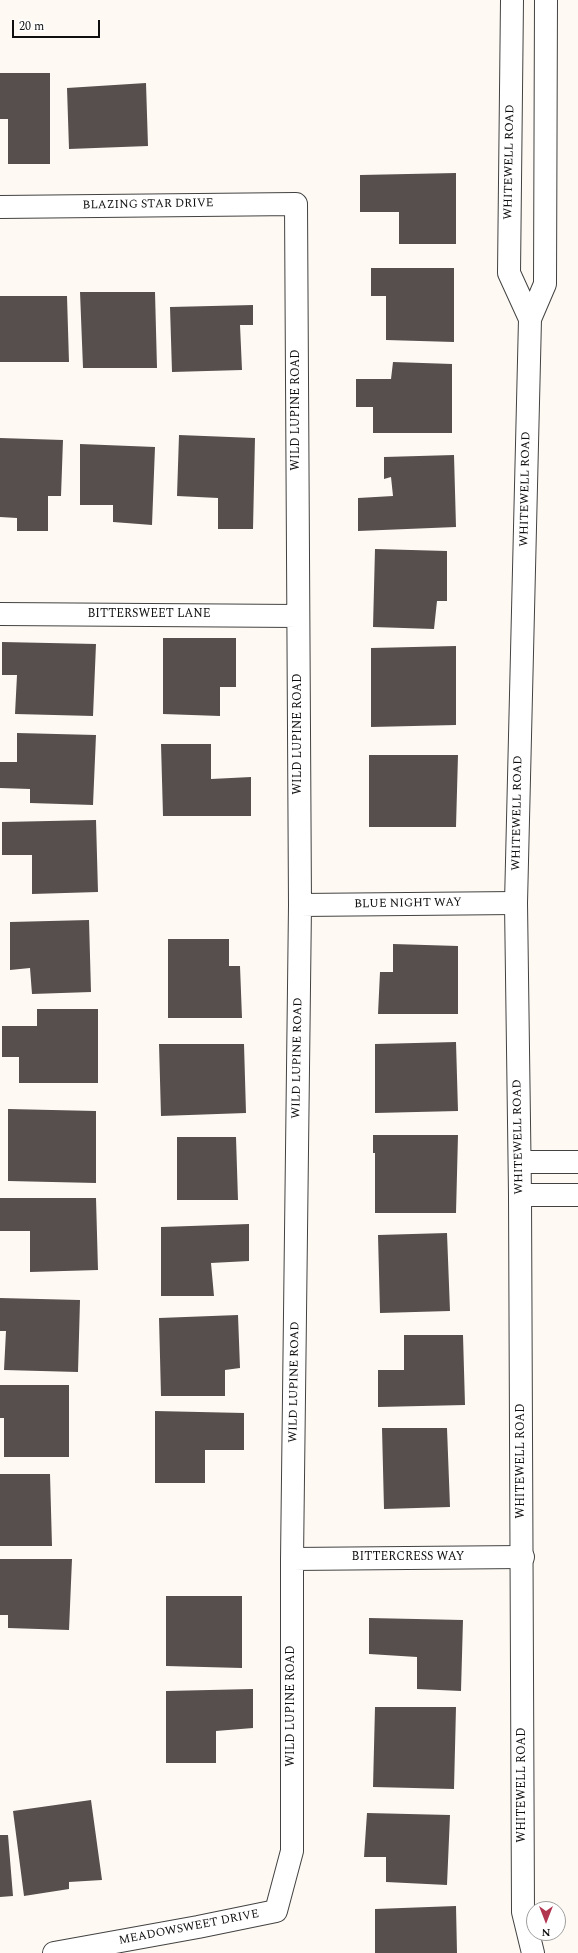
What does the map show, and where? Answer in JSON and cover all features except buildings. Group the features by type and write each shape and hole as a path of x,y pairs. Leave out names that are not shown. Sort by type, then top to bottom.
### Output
{"street":[{"name":"WHITEWELL ROAD","path":"512,0 509,273 530,319"},
{"name":"WHITEWELL ROAD","path":"533,1953 523,1912 523,1557 520,1162 516,903 530,319 545,284 546,0"},
{"name":"BLAZING STAR DRIVE","path":"0,207 296,204"},
{"name":"WILD LUPINE ROAD","path":"276,1911 292,1851 292,1559 300,905 296,204"},
{"name":"BITTERSWEET LANE","path":"0,614 298,616"},
{"name":"BLUE NIGHT WAY","path":"300,905 516,903"},
{"path":"520,1162 578,1162"},
{"path":"520,1195 578,1195"},
{"name":"BITTERCRESS WAY","path":"292,1559 523,1557"},
{"name":"MEADOWSWEET DRIVE","path":"54,1953 198,1927 276,1911"}]}
